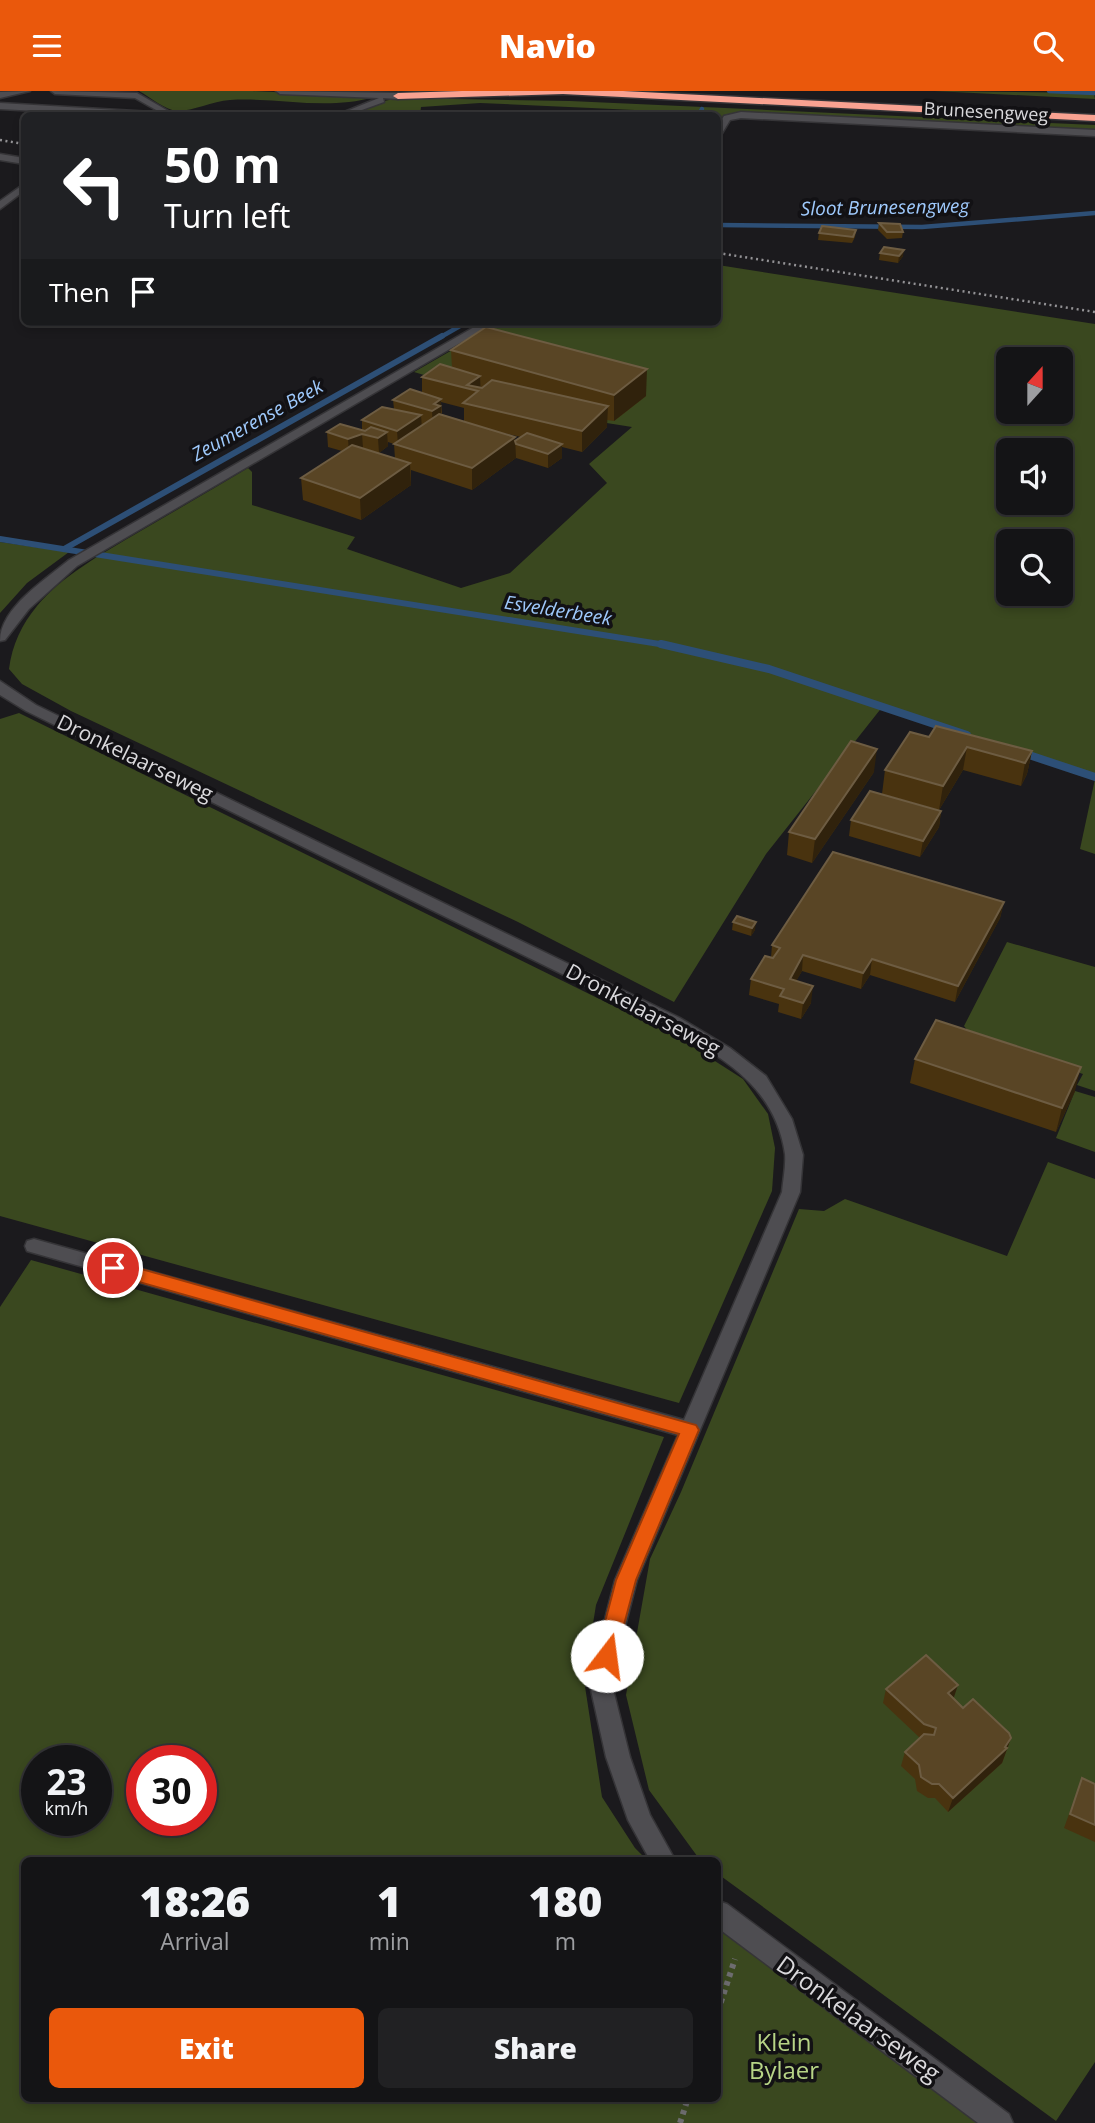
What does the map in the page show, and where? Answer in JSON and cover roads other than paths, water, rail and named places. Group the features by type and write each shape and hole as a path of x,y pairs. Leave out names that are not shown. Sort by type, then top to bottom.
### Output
{"highway":[{"path":"398,96 564,91 1095,118"},
{"path":"742,91 1095,109"}],"street":[{"path":"0,95 26,91"},
{"path":"55,91 137,96 165,112"},
{"path":"280,91 398,96"},
{"path":"348,112 371,102 398,96"},
{"path":"0,106 101,112"},
{"name":"Brunesengweg","path":"721,129 727,118 741,115 1095,133"},
{"path":"0,157 21,160"},
{"path":"0,206 21,189"},
{"path":"0,637 9,622 34,594 73,563 484,326"},
{"name":"Dronkelaarseweg","path":"0,685 4,692 31,708 674,1022 724,1052 760,1080 783,1119 794,1155 791,1192 626,1580 600,1681 618,1757 640,1821 661,1857"},
{"path":"34,1246 690,1430"},
{"name":"Dronkelaarseweg","path":"721,1916 1000,2123"}],"waterway":[{"name":"Zeumerense Beek","path":"1049,91 1095,93"},
{"name":"Sloot Brunesengweg","path":"721,225 922,227 1095,213"},
{"name":"Zeumerense Beek","path":"439,338 460,326"},
{"name":"Zeumerense Beek","path":"64,549 442,336"},
{"name":"Esvelderbeek","path":"0,539 664,645"},
{"name":"Esvelderbeek","path":"664,645 672,646"},
{"name":"Esvelderbeek","path":"664,645 769,669 967,735"},
{"name":"Esvelderbeek","path":"1020,752 1095,777"}],"railway":[{"path":"0,140 21,144"},
{"path":"721,253 1095,312"}],"park label":[{"name":"Klein Bylaer","path":"784,2057"}]}
